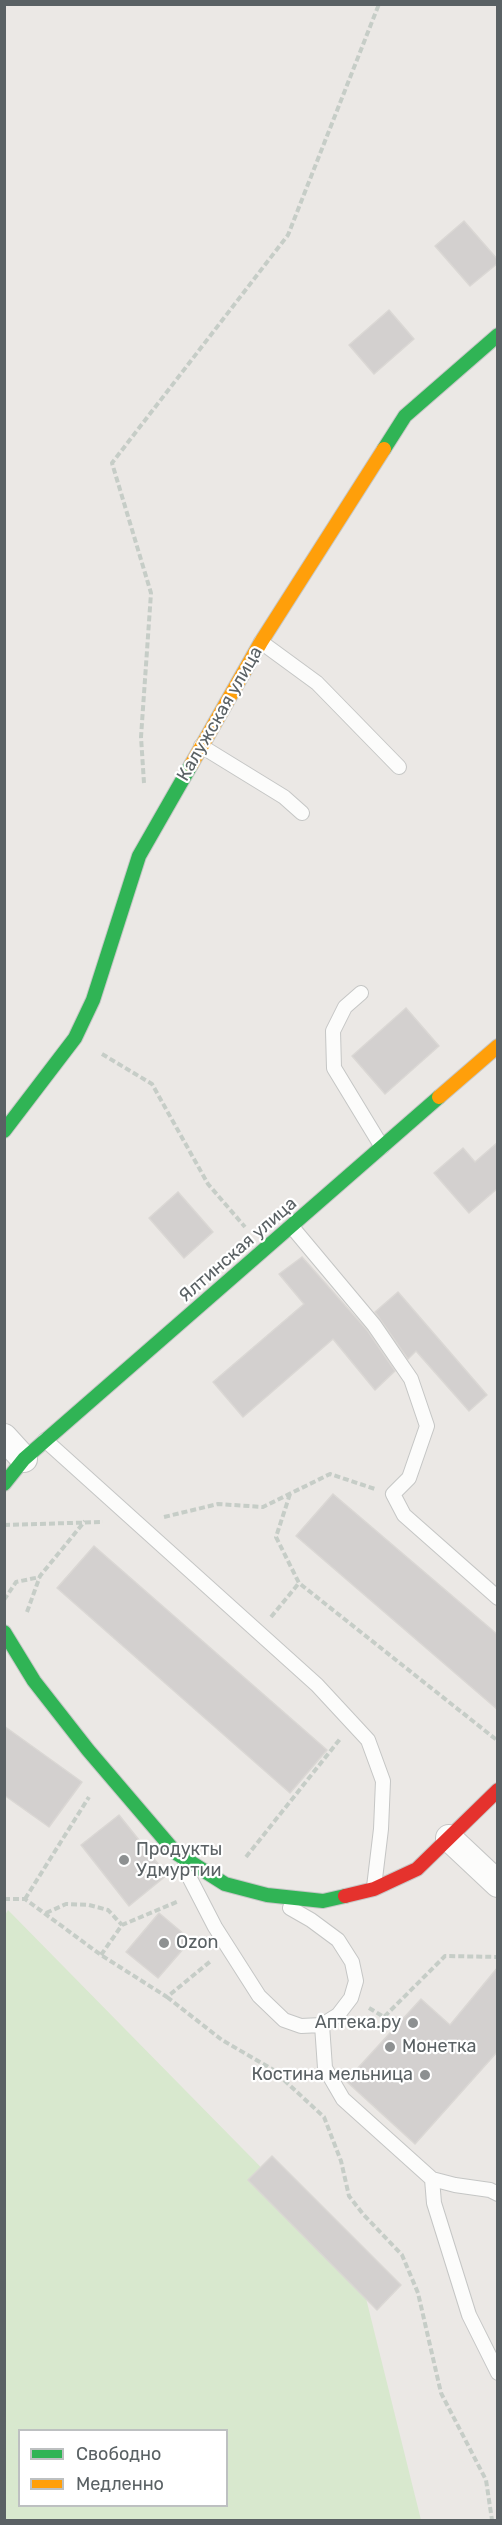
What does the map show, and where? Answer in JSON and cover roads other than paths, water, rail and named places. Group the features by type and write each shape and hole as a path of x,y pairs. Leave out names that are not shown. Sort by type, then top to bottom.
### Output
{"street":[{"name":"Калужская улица","path":"4,1131 75,1038 93,1000 139,855 261,642 405,416 498,335"},
{"name":"Ялтинская улица","path":"4,1484 24,1459 45,1440 498,1046"},
{"path":"4,1437 24,1459"},
{"path":"4,1632 34,1681 176,1853 225,1884 267,1895 323,1901 374,1889 417,1869 498,1790"},
{"path":"449,1838 498,1884"}],"lane":[{"path":"261,642 317,683 399,767"},
{"path":"201,746 284,797 302,813"},
{"path":"361,993 345,1007 333,1031 334,1068 382,1147"},
{"path":"292,1227 374,1325 411,1378 427,1426 409,1478 393,1494 404,1515 498,1598"},
{"path":"45,1440 317,1685 368,1740 383,1781 381,1829 374,1889"},
{"path":"176,1853 259,1996 284,2020 301,2026 322,2025 338,2015 351,1998 356,1981 352,1962 338,1940 311,1920 267,1895"},
{"path":"322,2025 325,2068 343,2098 432,2178 454,2185 490,2190 498,2194"},
{"path":"432,2178 434,2203 466,2305 498,2373"}],"place":[{"name":"Продукты Удмуртии","path":"124,1860"},
{"name":"Ozon","path":"164,1943"},
{"name":"Аптека.ру","path":"413,2023"},
{"name":"Монетка","path":"390,2047"},
{"name":"Костина мельница","path":"425,2075"}]}
